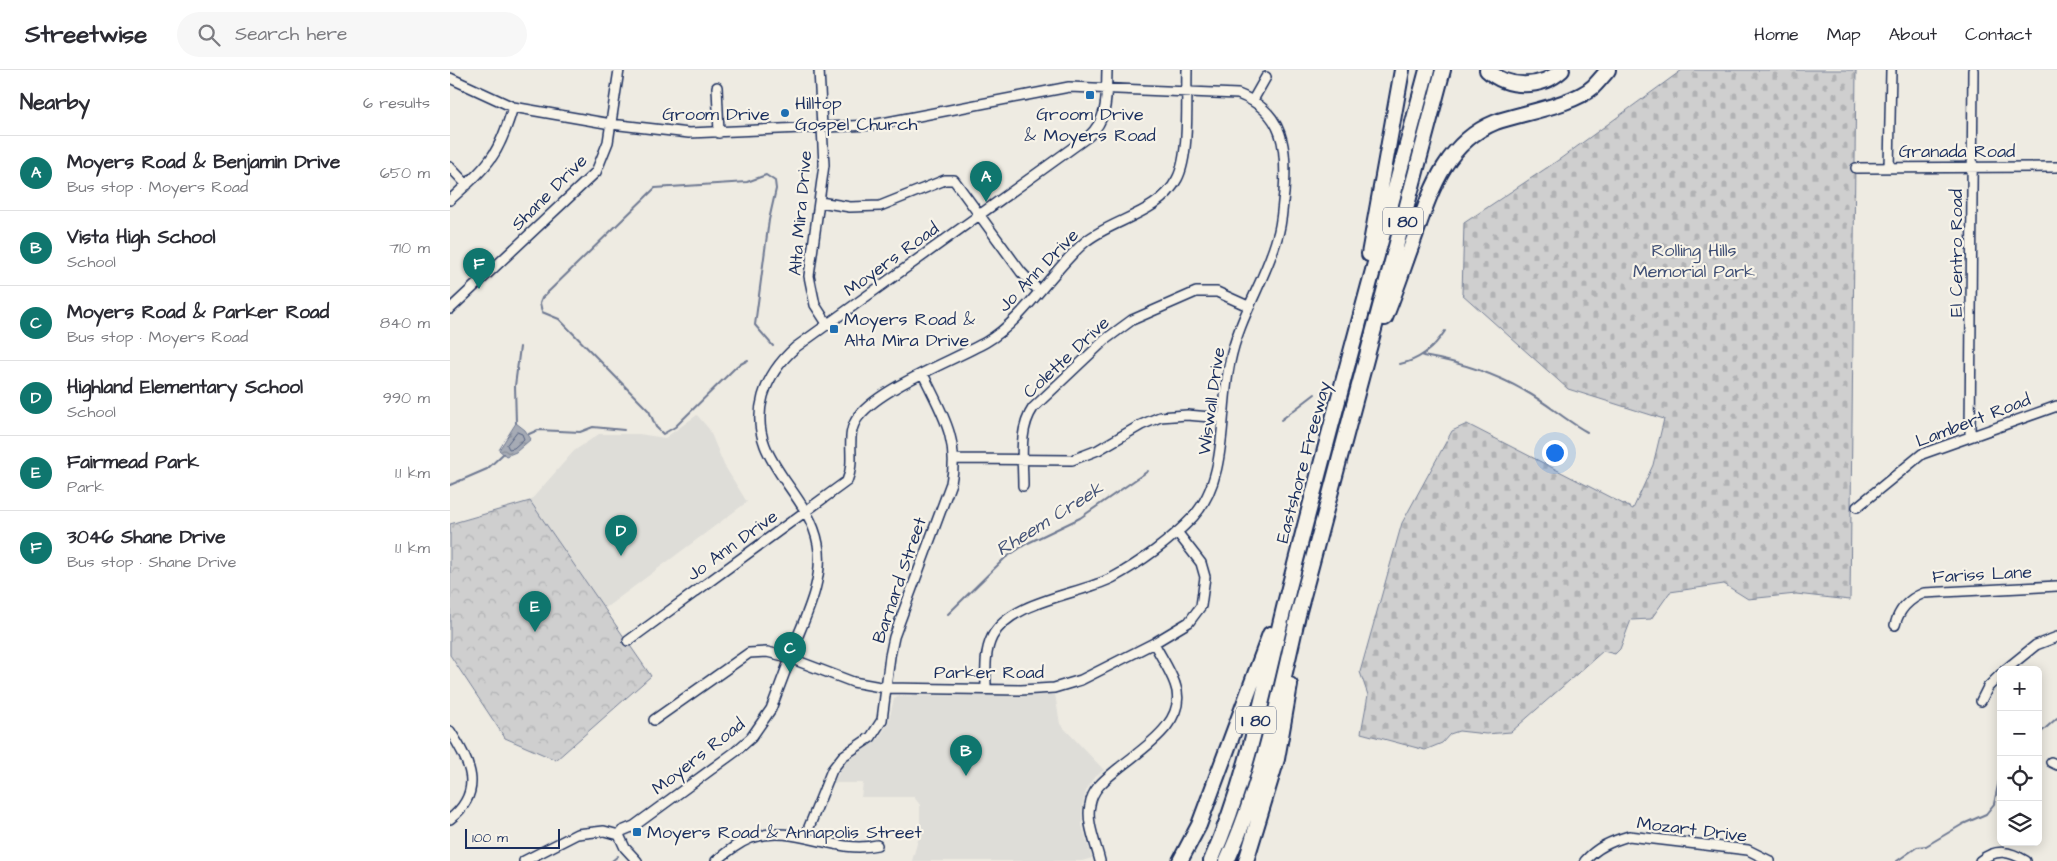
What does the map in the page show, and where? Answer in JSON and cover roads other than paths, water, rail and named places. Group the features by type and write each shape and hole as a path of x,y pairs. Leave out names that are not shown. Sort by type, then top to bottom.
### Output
{"highway":[{"path":"1362,313 1371,246 1403,70"},
{"name":"Eastshore Freeway","path":"1211,861 1234,800 1265,690 1292,577 1426,70"},
{"name":"Eastshore Freeway","path":"1227,861 1248,806 1281,691 1298,615 1443,70"},
{"path":"1487,70 1499,79 1531,84 1550,79 1562,70"},
{"path":"1362,372 1393,298 1433,188 1453,154 1468,139 1486,127 1575,98 1592,88 1605,72"},
{"path":"1180,861 1199,825 1292,577"},
{"path":"1246,861 1277,759 1286,715 1298,615"}],"street":[{"name":"Shane Drive","path":"450,308 596,172 606,154 619,70"},
{"name":"Alta Mira Drive","path":"819,70 824,165 809,276 815,305 828,324"},
{"name":"Moyers Road","path":"524,861 577,834 591,832 617,833 634,826 736,752 752,738 771,709 820,567 817,536 805,512 770,460 762,438 760,414 768,382 778,365 796,347 979,216 1099,126 1104,111 1107,70"},
{"name":"Jo Ann Drive","path":"628,641 847,481 853,462 850,437 859,416 895,388 989,341 1007,326 1086,242 1147,208 1168,193 1182,167 1187,70"},
{"path":"1889,168 1891,70"},
{"name":"El Centro Road","path":"1970,436 1974,70"},
{"path":"1253,100 1266,77"},
{"name":"Groom Drive","path":"450,78 513,107 611,124 690,133 872,125 1054,89 1106,88"},
{"path":"717,87 719,133"},
{"name":"Wiswall Drive","path":"986,689 987,651 993,636 1006,620 1020,612 1111,578 1135,564 1177,532 1207,500 1218,471 1222,418 1230,362 1248,306 1277,238 1285,181 1285,146 1273,119 1253,100 1238,94 1106,88"},
{"path":"450,200 484,170 495,155 503,139 513,107"},
{"path":"450,167 467,185"},
{"name":"Granada Road","path":"1856,168 2057,167"},
{"path":"820,202 850,207 880,206 945,180 954,180 1021,272 1039,291"},
{"name":"Colette Drive","path":"1023,486 1024,427 1033,408 1120,327 1196,292 1217,292 1248,306"},
{"name":"Barnard Street","path":"805,837 832,770 843,756 871,737 878,729 882,720 894,638 951,483 955,460 953,440 923,374"},
{"name":"Lambert Road","path":"1857,506 1922,454 2057,406"},
{"path":"955,460 1072,460 1085,457 1141,425 1160,417 1187,415 1222,418"},
{"name":"Parker Road","path":"654,720 749,653 767,652 790,658 853,682 886,688 1054,688 1081,680 1154,644 1189,622 1201,606 1205,591 1205,577 1201,563 1177,532"},
{"name":"Fariss Lane","path":"1895,625 1900,612 1908,601 1924,593 2057,586"},
{"path":"2010,666 2036,645 2057,637"},
{"path":"1100,861 1090,818 1092,797 1103,780 1166,728 1176,712 1178,699 1176,685 1154,644"},
{"path":"1981,701 1988,687 1997,678"},
{"path":"450,819 458,812 468,796 471,777 469,760 451,736"},
{"path":"617,833 628,852 637,861"},
{"path":"716,861 751,838 784,833 861,849 877,845"},
{"name":"Mozart Drive","path":"1585,861 1596,850 1612,841 1629,836 1748,850 1770,861"},
{"path":"1980,861 1987,855 2004,851 2013,853 2026,861"}],"water":[{"path":"516,423 525,430 531,439 516,452 506,456 499,450"}],"waterway":[{"path":"748,360 737,366 675,427 663,434 656,427 649,411 559,319 542,312 540,303 542,298 655,188 747,182 766,175 775,181 776,189 769,220 755,325 773,346"},
{"name":"Rheem Creek","path":"1400,364 1414,360 1426,352 1445,331"},
{"path":"516,423 515,386 520,347"},
{"name":"Rheem Creek","path":"1423,356 1449,361 1501,379 1533,396 1587,432"},
{"name":"Rheem Creek","path":"1281,420 1315,394"},
{"path":"529,434 538,430 580,432 593,427 624,430"},
{"path":"450,485 487,469 503,454"},
{"name":"Rheem Creek","path":"948,614 1005,558 1026,544 1080,518 1148,471"},
{"path":"2042,731 2057,718"},
{"path":"1897,861 1917,847 1926,846 1963,824 1986,814 1994,804 1997,790"},
{"name":"Rheem Creek","path":"612,861 618,856"}],"place":[{"name":"Groom Drive & Moyers Road","path":"1090,95"},
{"name":"Hilltop Gospel Church","path":"785,113"},
{"name":"Moyers Road & Benjamin Drive","path":"986,202"},
{"name":"3046 Shane Drive","path":"479,289"},
{"name":"Moyers Road & Alta Mira Drive","path":"834,329"},
{"name":"Highland Elementary School","path":"621,556"},
{"name":"Fairmead Park","path":"535,632"},
{"name":"Moyers Road & Parker Road","path":"790,673"},
{"name":"Vista High School","path":"966,776"},
{"name":"Moyers Road & Annapolis Street","path":"637,832"}],"park label":[{"name":"Rolling Hills Memorial Park","path":"1694,260"}]}
